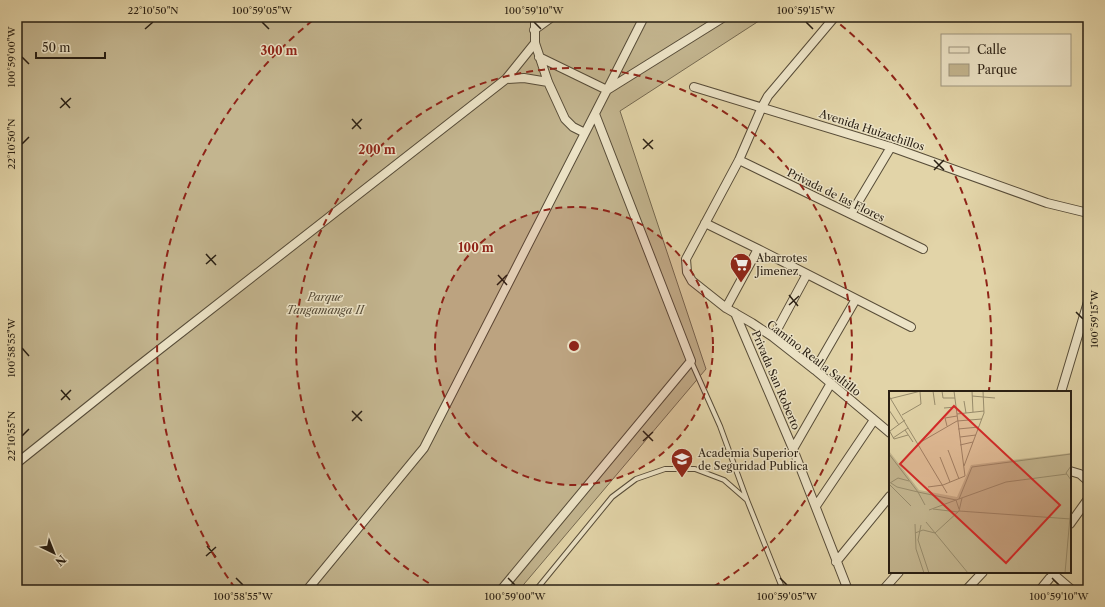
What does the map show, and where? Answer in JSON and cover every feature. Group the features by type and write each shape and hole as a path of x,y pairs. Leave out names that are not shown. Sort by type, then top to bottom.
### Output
{"street":[{"path":"535,17 535,43 548,82 565,119 573,127 585,133"},
{"path":"534,30 552,17"},
{"path":"307,590 424,448 644,17"},
{"path":"607,90 724,17"},
{"path":"832,20 768,96 762,106 739,160 705,224 758,248 911,327"},
{"path":"17,463 138,366 506,79 535,43"},
{"path":"539,57 607,90"},
{"path":"506,79 524,78 548,82"},
{"name":"Avenida Huizachillos","path":"694,87 762,106 891,147 1047,203 1088,213"},
{"path":"501,590 691,361 595,114"},
{"path":"851,214 891,147"},
{"name":"Privada de las Flores","path":"739,160 923,249"},
{"name":"Camino Real a Saltillo","path":"705,224 686,259 687,272 692,282 726,308 772,337 831,383 889,432"},
{"path":"726,308 758,248"},
{"path":"772,337 807,274"},
{"path":"815,370 856,298"},
{"path":"1061,391 1088,302"},
{"name":"Privada San Roberto","path":"735,313 793,449 848,590"},
{"path":"793,449 831,383"},
{"path":"816,506 874,420"},
{"path":"1071,471 1080,474 1088,481"},
{"path":"836,562 889,497"},
{"path":"1071,523 1088,499"},
{"path":"883,590 898,573"},
{"path":"966,590 982,573"},
{"path":"1040,590 1052,573 1072,590"}],"lane":[{"path":"691,361 720,426 747,500 783,590"},
{"path":"536,590 612,497 636,478 665,469 695,469 724,480 747,500"}],"green space":[{"name":"Parque Tangamanga II","path":"17,17 765,17 620,111 706,369 519,590 17,590"}],"place":[{"name":"Abarrotes Jimenez","path":"741,284"},
{"name":"Academia Superior de Seguridad Publica","path":"682,478"}]}
